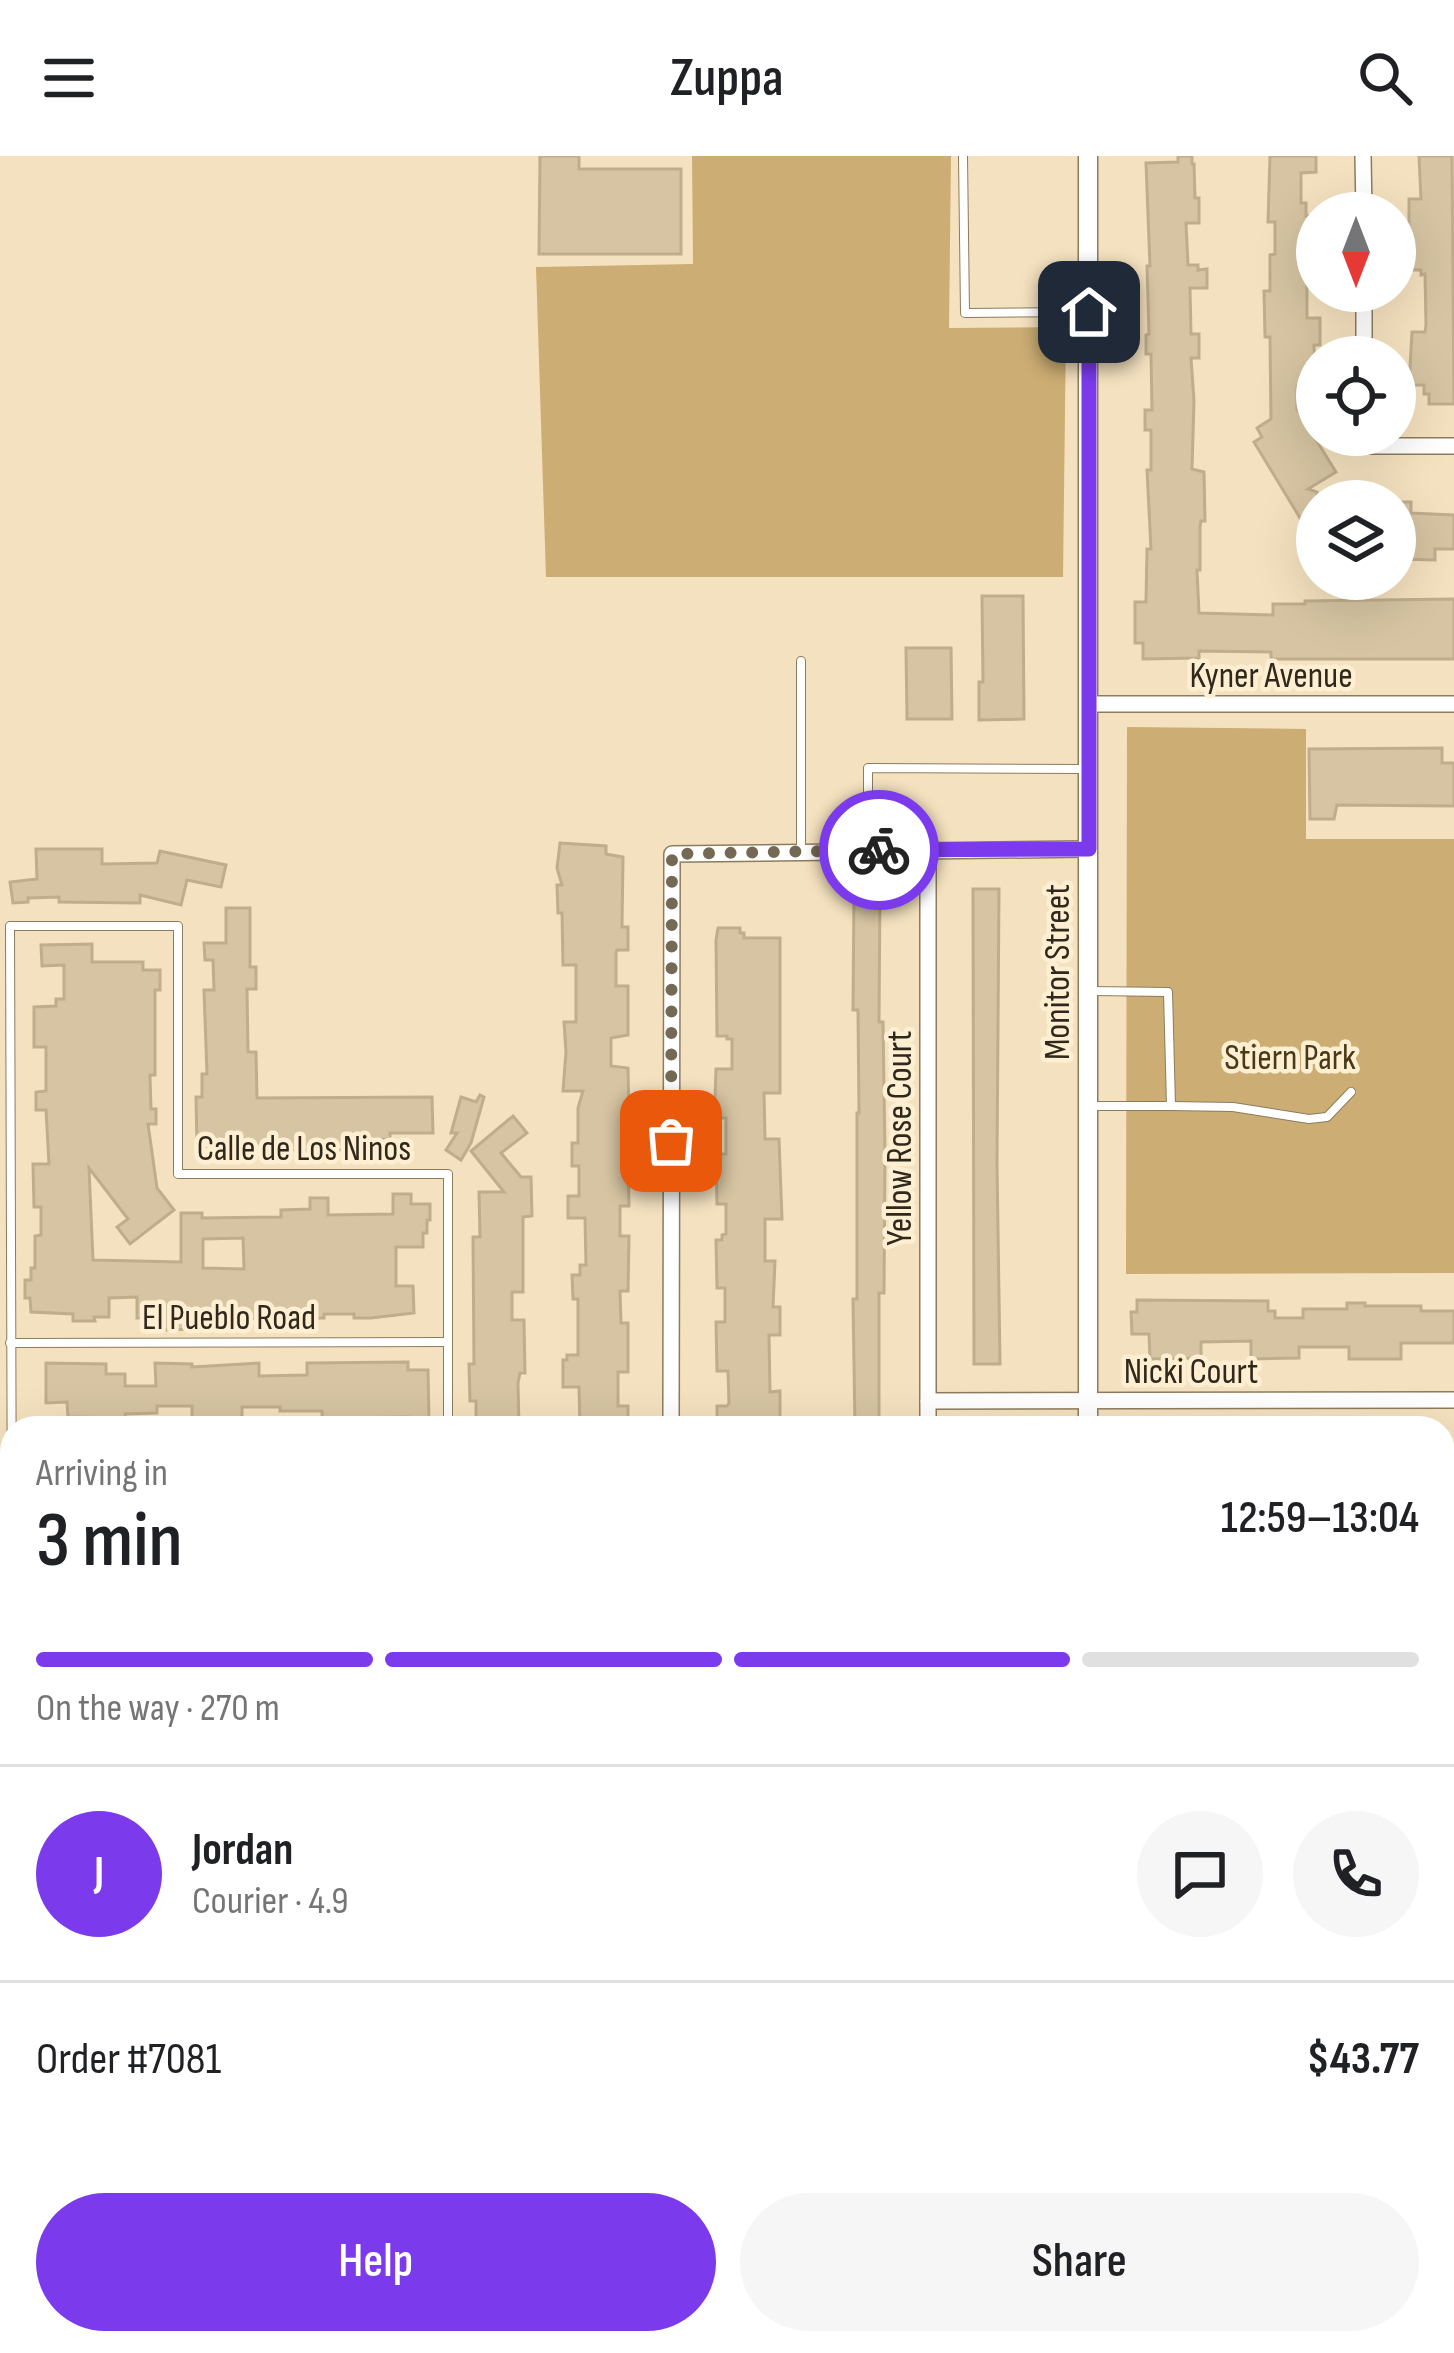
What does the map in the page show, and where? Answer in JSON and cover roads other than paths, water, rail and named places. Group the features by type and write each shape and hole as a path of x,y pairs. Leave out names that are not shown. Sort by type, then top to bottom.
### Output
{"street":[{"name":"Monitor Street","path":"1088,156 1088,1416"},
{"path":"1364,156 1364,192"},
{"path":"1416,443 1454,446"},
{"name":"Kyner Avenue","path":"1089,704 1454,704"},
{"name":"Yellow Rose Court","path":"928,849 928,1416"},
{"path":"671,1416 672,854 1089,849"},
{"name":"Nicki Court","path":"928,1401 1454,1400"}],"lane":[{"path":"963,156 965,314 1089,312"},
{"path":"801,661 801,851"},
{"path":"868,850 868,768 1089,769"},
{"name":"Calle de Los Ninos","path":"10,1343 10,926 178,926 178,1174 448,1174 448,1416"},
{"path":"1089,992 1168,992 1171,1106"},
{"path":"1088,1106 1233,1107 1309,1119 1327,1117 1351,1092"},
{"name":"El Pueblo Road","path":"10,1343 448,1342"},
{"path":"10,1343 10,1416"}],"park label":[{"name":"Stiern Park","path":"1290,1056"}]}
